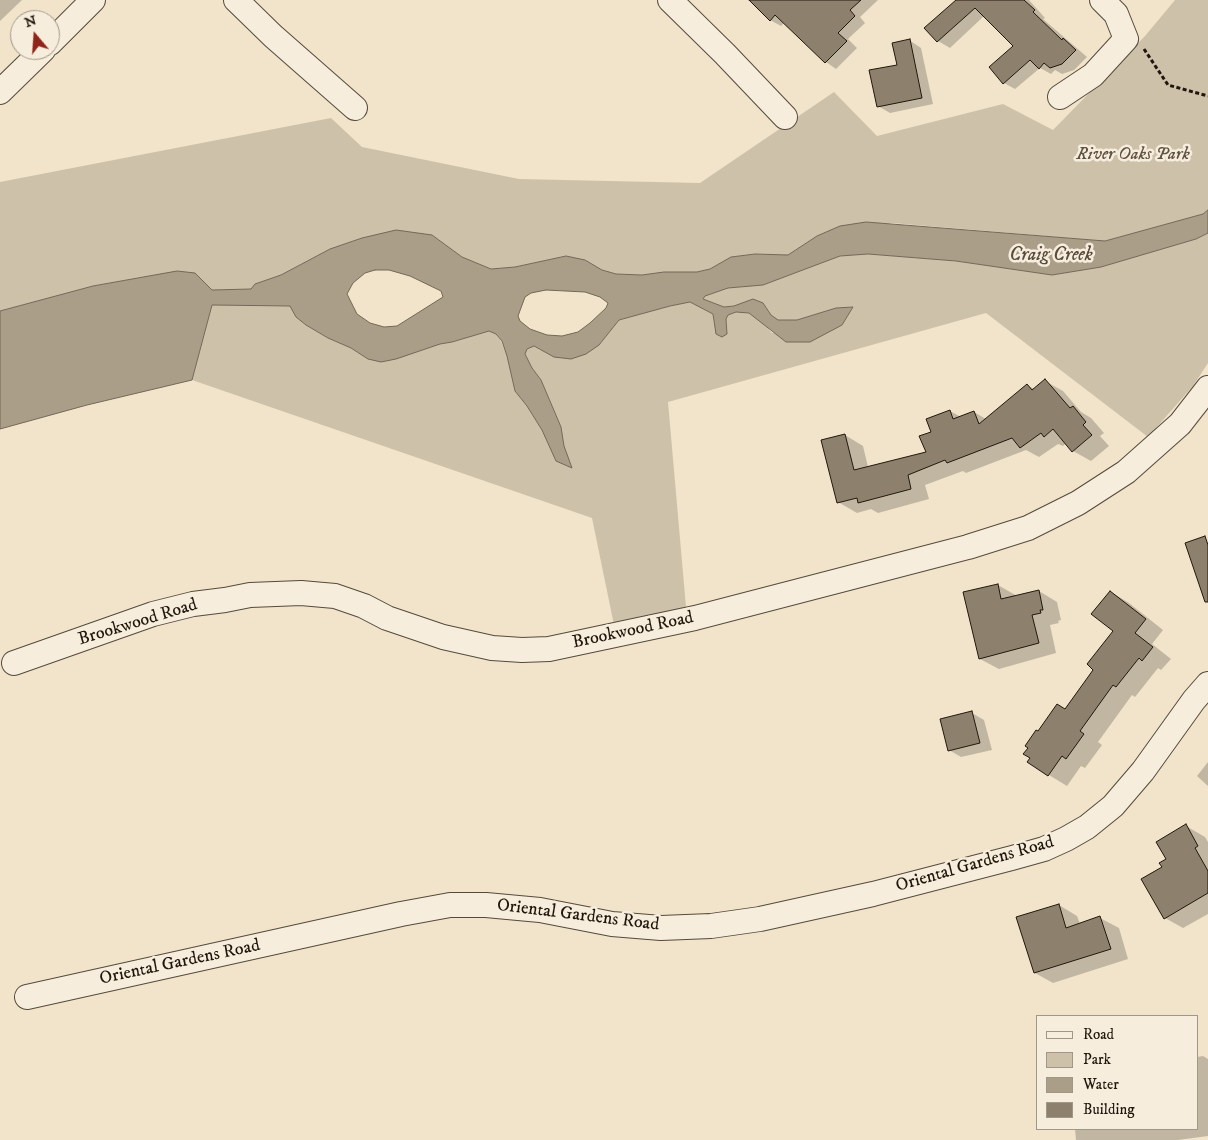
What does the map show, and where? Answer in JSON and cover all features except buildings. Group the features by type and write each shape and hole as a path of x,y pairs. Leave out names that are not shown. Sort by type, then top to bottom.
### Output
{"street":[{"path":"60,33 93,0"},
{"path":"236,0 273,36 354,108"},
{"path":"670,0 785,117"},
{"path":"1060,97 1093,75 1126,39 1116,14 1102,0"},
{"path":"0,92 33,60"},
{"name":"Brookwood Road","path":"14,663 153,614 193,604 250,595 301,593 335,596 364,606 387,618 443,637 492,648 522,650 549,649 695,618 968,547 1028,528 1078,504 1126,472 1180,424 1208,388"},
{"name":"Oriental Gardens Road","path":"27,997 392,916 450,905 486,905 540,910 612,924 662,928 711,926 760,919 873,894 1012,858 1044,849 1066,839 1088,827 1113,806 1143,771 1194,700 1208,684"}],"path":[{"path":"1126,39 1144,49 1168,85 1208,96"}],"green space":[{"name":"River Oaks Park","path":"1175,0 1208,0 1208,210 1203,214 1105,241 892,223 817,236 788,255 755,254 731,257 710,269 697,272 664,272 642,275 616,274 602,270 585,260 566,256 515,267 491,269 462,257 432,235 362,238 330,249 281,275 255,284 252,289 212,290 195,273 137,278 93,286 0,311 0,182 331,118 362,147 519,179 700,183 834,92 877,136 1003,104 1053,130 1145,36"},
{"path":"1208,233 1208,363 1193,386 1148,437 986,313 668,402 686,607 614,625 592,518 192,380 212,305 291,306 296,317 306,325 368,359 416,352 440,343 452,342 489,331 496,334 501,341 507,356 515,391 542,430 572,468 564,446 561,427 541,380 525,354 527,349 534,346 540,350 599,345 619,320 690,302 713,314 714,323 727,334 726,319 728,315 736,312 749,313 761,321 772,333 829,331 842,325 853,307 836,308 797,320 777,320 763,303 724,307 703,299 705,296 728,288 763,285 840,256 868,254 956,261 1052,275 1101,267 1196,239"}],"water":[{"name":"Craig Creek","path":"1208,210 1208,233 1196,239 1101,267 1052,275 956,261 868,254 840,256 763,285 728,288 705,296 703,299 724,307 734,306 753,299 763,303 771,315 778,320 797,320 836,308 853,307 842,325 810,342 786,342 749,313 736,312 728,315 726,319 727,334 722,337 716,334 713,314 690,302 619,320 599,345 586,354 571,359 554,357 534,346 527,349 525,354 541,380 561,427 564,446 572,468 556,461 542,430 515,391 502,341 496,334 489,331 381,362 368,359 306,325 296,317 290,306 212,305 192,380 87,405 0,429 0,311 93,286 177,271 195,273 212,290 251,289 255,284 281,275 330,249 362,238 396,230 432,235 462,257 491,269 515,267 566,256 585,260 602,270 616,274 642,275 664,272 697,272 710,269 731,257 755,254 788,255 817,236 840,226 866,222 1105,241 1203,214","holes":["375,270 389,270 410,276 441,291 443,297 397,326 384,327 370,323 357,314 347,294 353,283 365,273","546,290 585,292 600,297 608,303 606,308 578,332 562,336 547,335 530,329 520,321 518,316 525,297 531,293"]}]}
